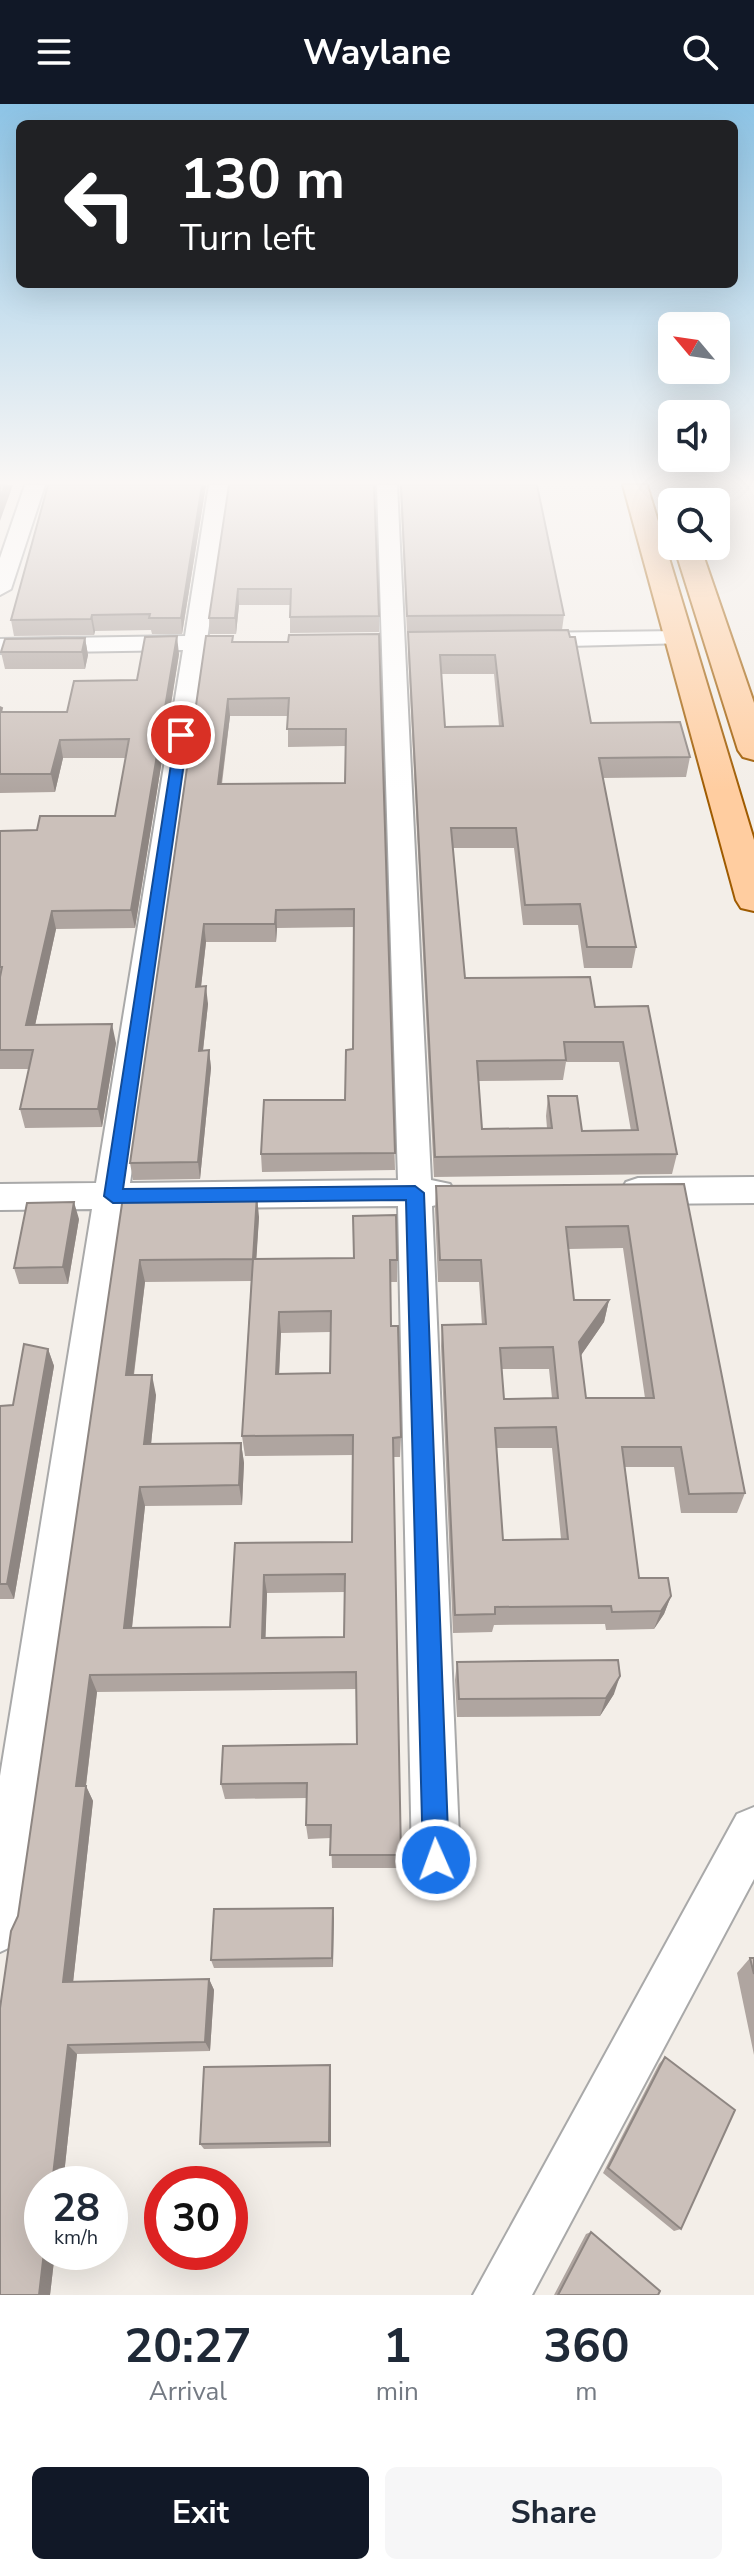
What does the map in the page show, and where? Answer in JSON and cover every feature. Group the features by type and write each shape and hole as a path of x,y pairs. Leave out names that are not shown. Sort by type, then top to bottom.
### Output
{"main road":[{"path":"665,587 754,900"},
{"path":"701,587 754,750"}],"street":[{"path":"0,1927 113,1196 210,643 213,587"},
{"path":"391,587 415,1193 436,1860"},
{"path":"504,641 680,638"},
{"path":"0,646 210,643"},
{"path":"600,1191 754,1190"},
{"path":"0,1197 477,1193"},
{"path":"501,2295 754,1831"}],"building":[{"path":"20,587 186,587 181,618 149,618 150,614 92,615 91,619 11,620"},
{"path":"214,587 378,587 379,616 290,617 291,589 238,589 235,618 209,618"},
{"path":"406,587 558,587 564,615 407,616"},
{"path":"568,630 570,637 575,637 591,723 680,722 690,757 599,758 636,947 587,947 580,904 525,905 516,828 451,828 465,978 590,977 595,1007 648,1006 677,1154 435,1157 408,632","holes":["440,655 495,655 503,726 445,727","564,1042 623,1042 638,1130 582,1131 577,1096 548,1096 552,1128 482,1129 477,1061 566,1060"]},
{"path":"379,634 395,1153 261,1154 264,1100 345,1100 346,1050 353,1049 354,909 276,910 275,924 204,924 196,987 206,986 199,1051 209,1050 198,1162 130,1163 206,636 233,636 232,642 288,642 289,635","holes":["289,698 287,729 346,729 345,783 218,784 228,699"]},
{"path":"177,636 131,910 52,911 26,1025 112,1024 98,1109 20,1109 33,1050 0,1050 0,831 37,830 40,816 115,816 129,739 60,740 51,774 0,774 0,707 1,712 67,712 74,681 137,680 145,637"},
{"path":"85,638 82,652 1,652 5,639"},
{"path":"684,1184 745,1493 689,1494 681,1447 622,1447 639,1578 668,1578 671,1596 661,1611 612,1612 611,1606 495,1607 495,1614 455,1615 442,1325 486,1324 481,1260 440,1260 436,1186","holes":["628,1226 654,1398 586,1398 579,1342 609,1300 574,1300 566,1227","553,1347 558,1398 504,1399 500,1348","556,1427 568,1539 503,1540 495,1428"]},
{"path":"194,1189 193,1196 257,1195 253,1259 354,1258 353,1216 396,1215 397,1260 390,1260 391,1326 398,1326 401,1437 393,1438 401,1855 330,1855 331,1825 306,1825 307,1783 221,1784 223,1746 357,1744 356,1672 90,1675 76,1786 86,1786 63,1982 209,1979 205,2042 68,2045 54,2166 24,2166 24,2270 42,2270 39,2295 0,2295 0,2008 11,1931 18,1916 124,1190","holes":["253,1259 242,1436 353,1435 352,1542 235,1543 230,1627 124,1628 140,1487 239,1485 241,1443 144,1444 152,1375 126,1375 140,1260","331,1311 330,1373 276,1374 279,1312","345,1574 344,1637 262,1638 264,1575"]},
{"path":"74,1202 63,1267 14,1268 27,1203"},
{"path":"24,1344 48,1349 7,1584 0,1584 0,1406 13,1405"},
{"path":"618,1660 620,1676 606,1698 459,1699 457,1662"},
{"path":"333,1908 332,1958 211,1960 214,1909"},
{"path":"665,2057 735,2110 681,2229 608,2168"},
{"path":"330,2065 329,2142 200,2144 204,2067"},
{"path":"591,2232 660,2291 658,2295 558,2295"}],"route":[{"path":"181,735 113,1196 415,1193 436,1860"}]}
